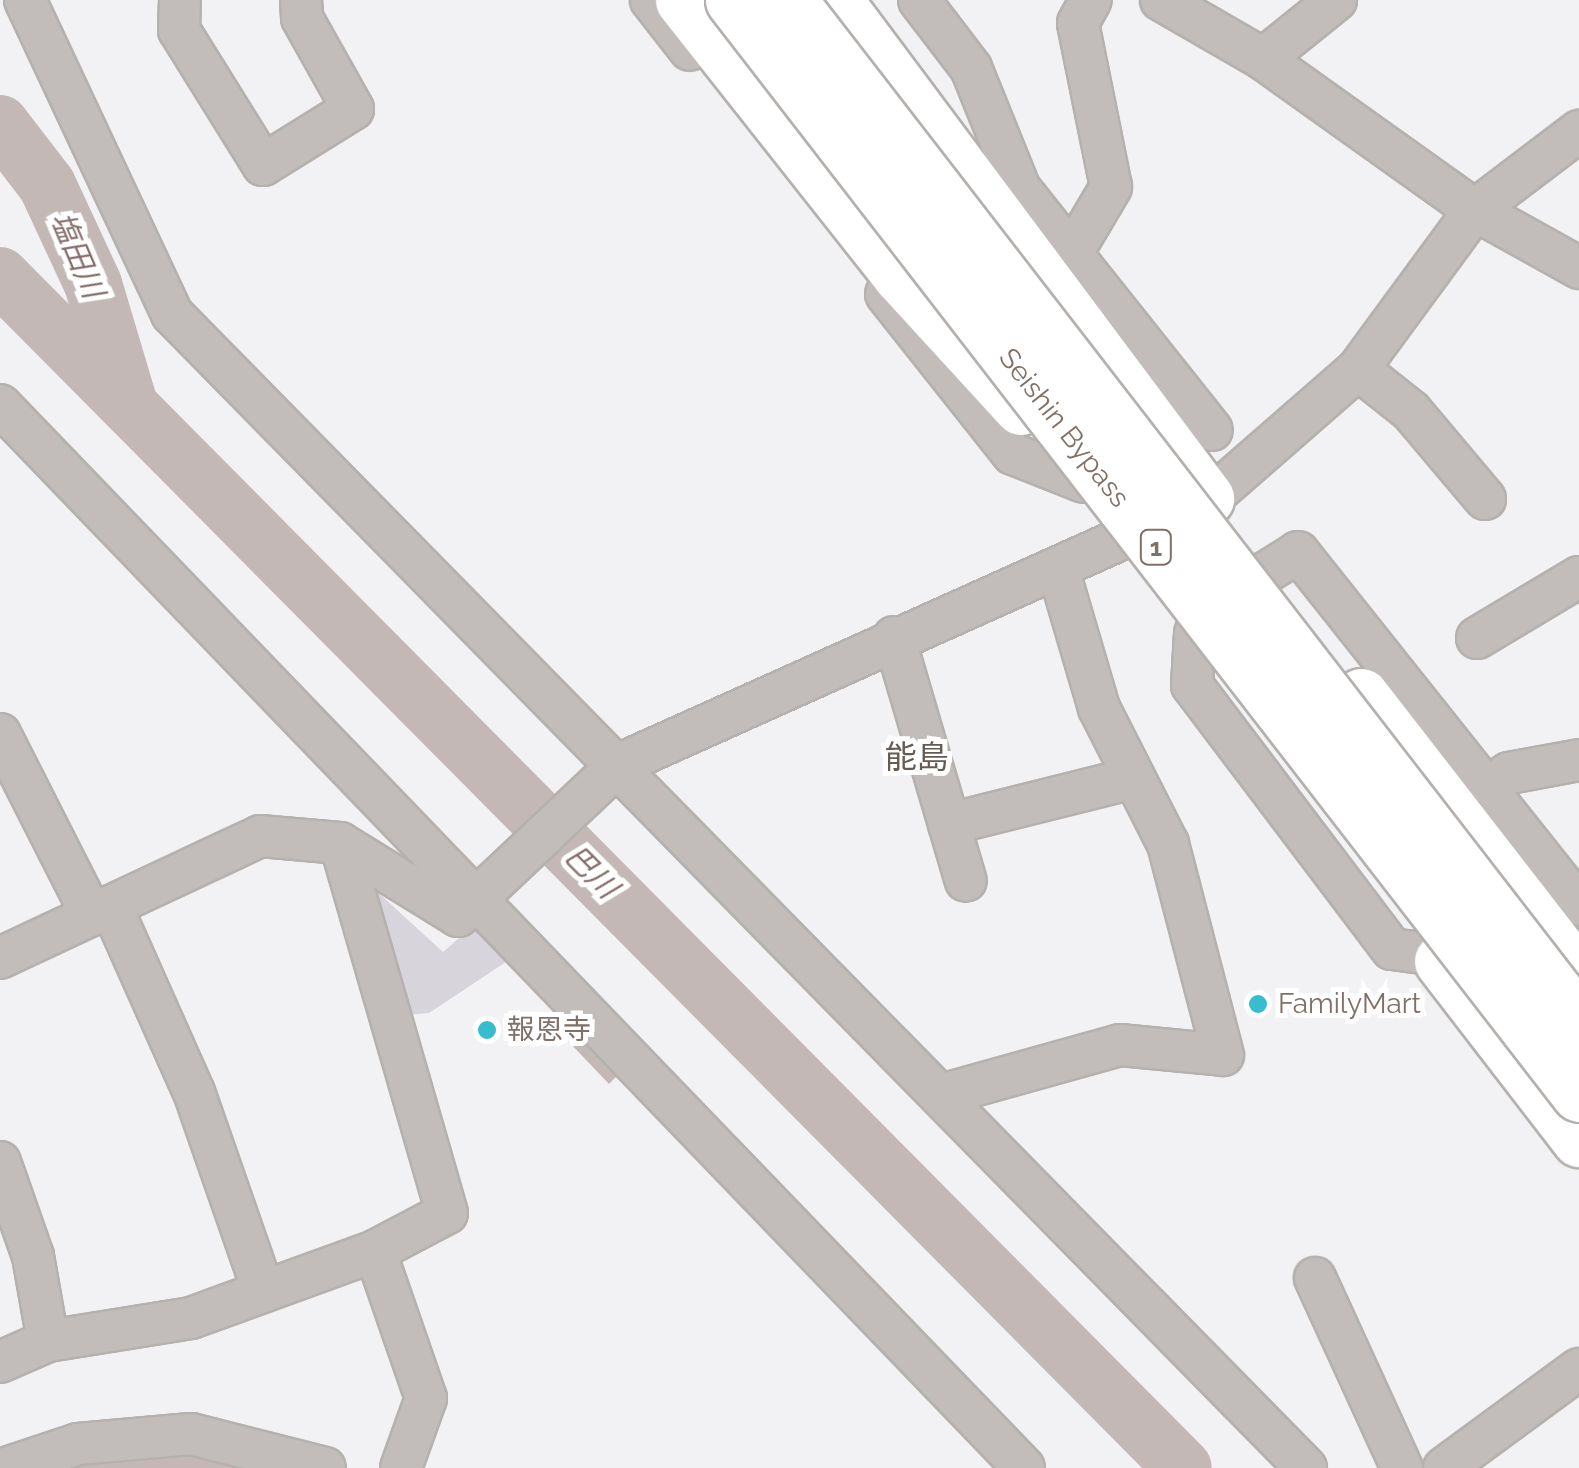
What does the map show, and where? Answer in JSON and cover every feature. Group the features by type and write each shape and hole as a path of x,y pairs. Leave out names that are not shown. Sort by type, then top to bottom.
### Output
{"highway":[{"path":"683,0 900,276 1069,462"},
{"path":"719,0 1579,1138"},
{"name":"Seishin Bypass","path":"733,0 1579,1094"},
{"name":"Seishin Bypass","path":"788,0 1579,1025"},
{"path":"834,0 944,144 1076,280 1208,500 1265,574 1469,801 1579,977"},
{"path":"868,0 926,84 944,144"}],"street":[{"path":"25,0 172,314 613,768 942,1095 1306,1468"},
{"path":"180,0 179,30 263,166 353,109 302,18 301,0"},
{"path":"651,0 1013,454 1069,462"},
{"path":"919,0 971,68 1020,189 1076,280 1212,430"},
{"path":"1076,280 1111,186 1078,23 1091,0"},
{"path":"1161,0 1264,59 1475,210 1579,268"},
{"path":"1264,59 1336,0"},
{"path":"0,958 260,836 340,844 439,910 458,916 613,768 894,637 1124,540 1208,500 1358,370 1475,210 1579,132"},
{"path":"1358,370 1412,411 1484,499"},
{"path":"0,404 1024,1468"},
{"path":"942,1095 1120,1045 1223,1056 1192,916 1168,844 1099,708 1058,568"},
{"path":"1476,638 1579,578"},
{"path":"894,637 966,880"},
{"path":"0,734 101,910 194,1092 263,1290"},
{"path":"1579,760 1508,773 1469,801 1579,905"},
{"path":"949,824 1133,778"},
{"path":"0,1362 48,1341 191,1318 375,1251 447,1213 340,844"},
{"path":"1526,1072 1579,1025"},
{"path":"0,1162 33,1256 48,1341"},
{"path":"375,1251 426,1398 401,1468"},
{"path":"1315,1278 1402,1468"},
{"path":"1444,1468 1579,1370"},
{"path":"6,1468 78,1444 135,1434 225,1454 325,1468"}],"shaded area":[{"path":"372,887 443,952 475,924 509,960 429,1013 397,1016"},
{"path":"582,1025 625,1068 609,1084 567,1040"}],"waterway":[{"name":"塩田川","path":"0,124 47,185 93,284 127,398"},
{"name":"巴川","path":"0,276 1183,1468"},
{"path":"86,1468 140,1458 219,1468"}],"place":[{"name":"FamilyMart","path":"1258,1004"},
{"name":"報恩寺","path":"487,1030"}],"district":[{"name":"能島","path":"917,757"}]}
